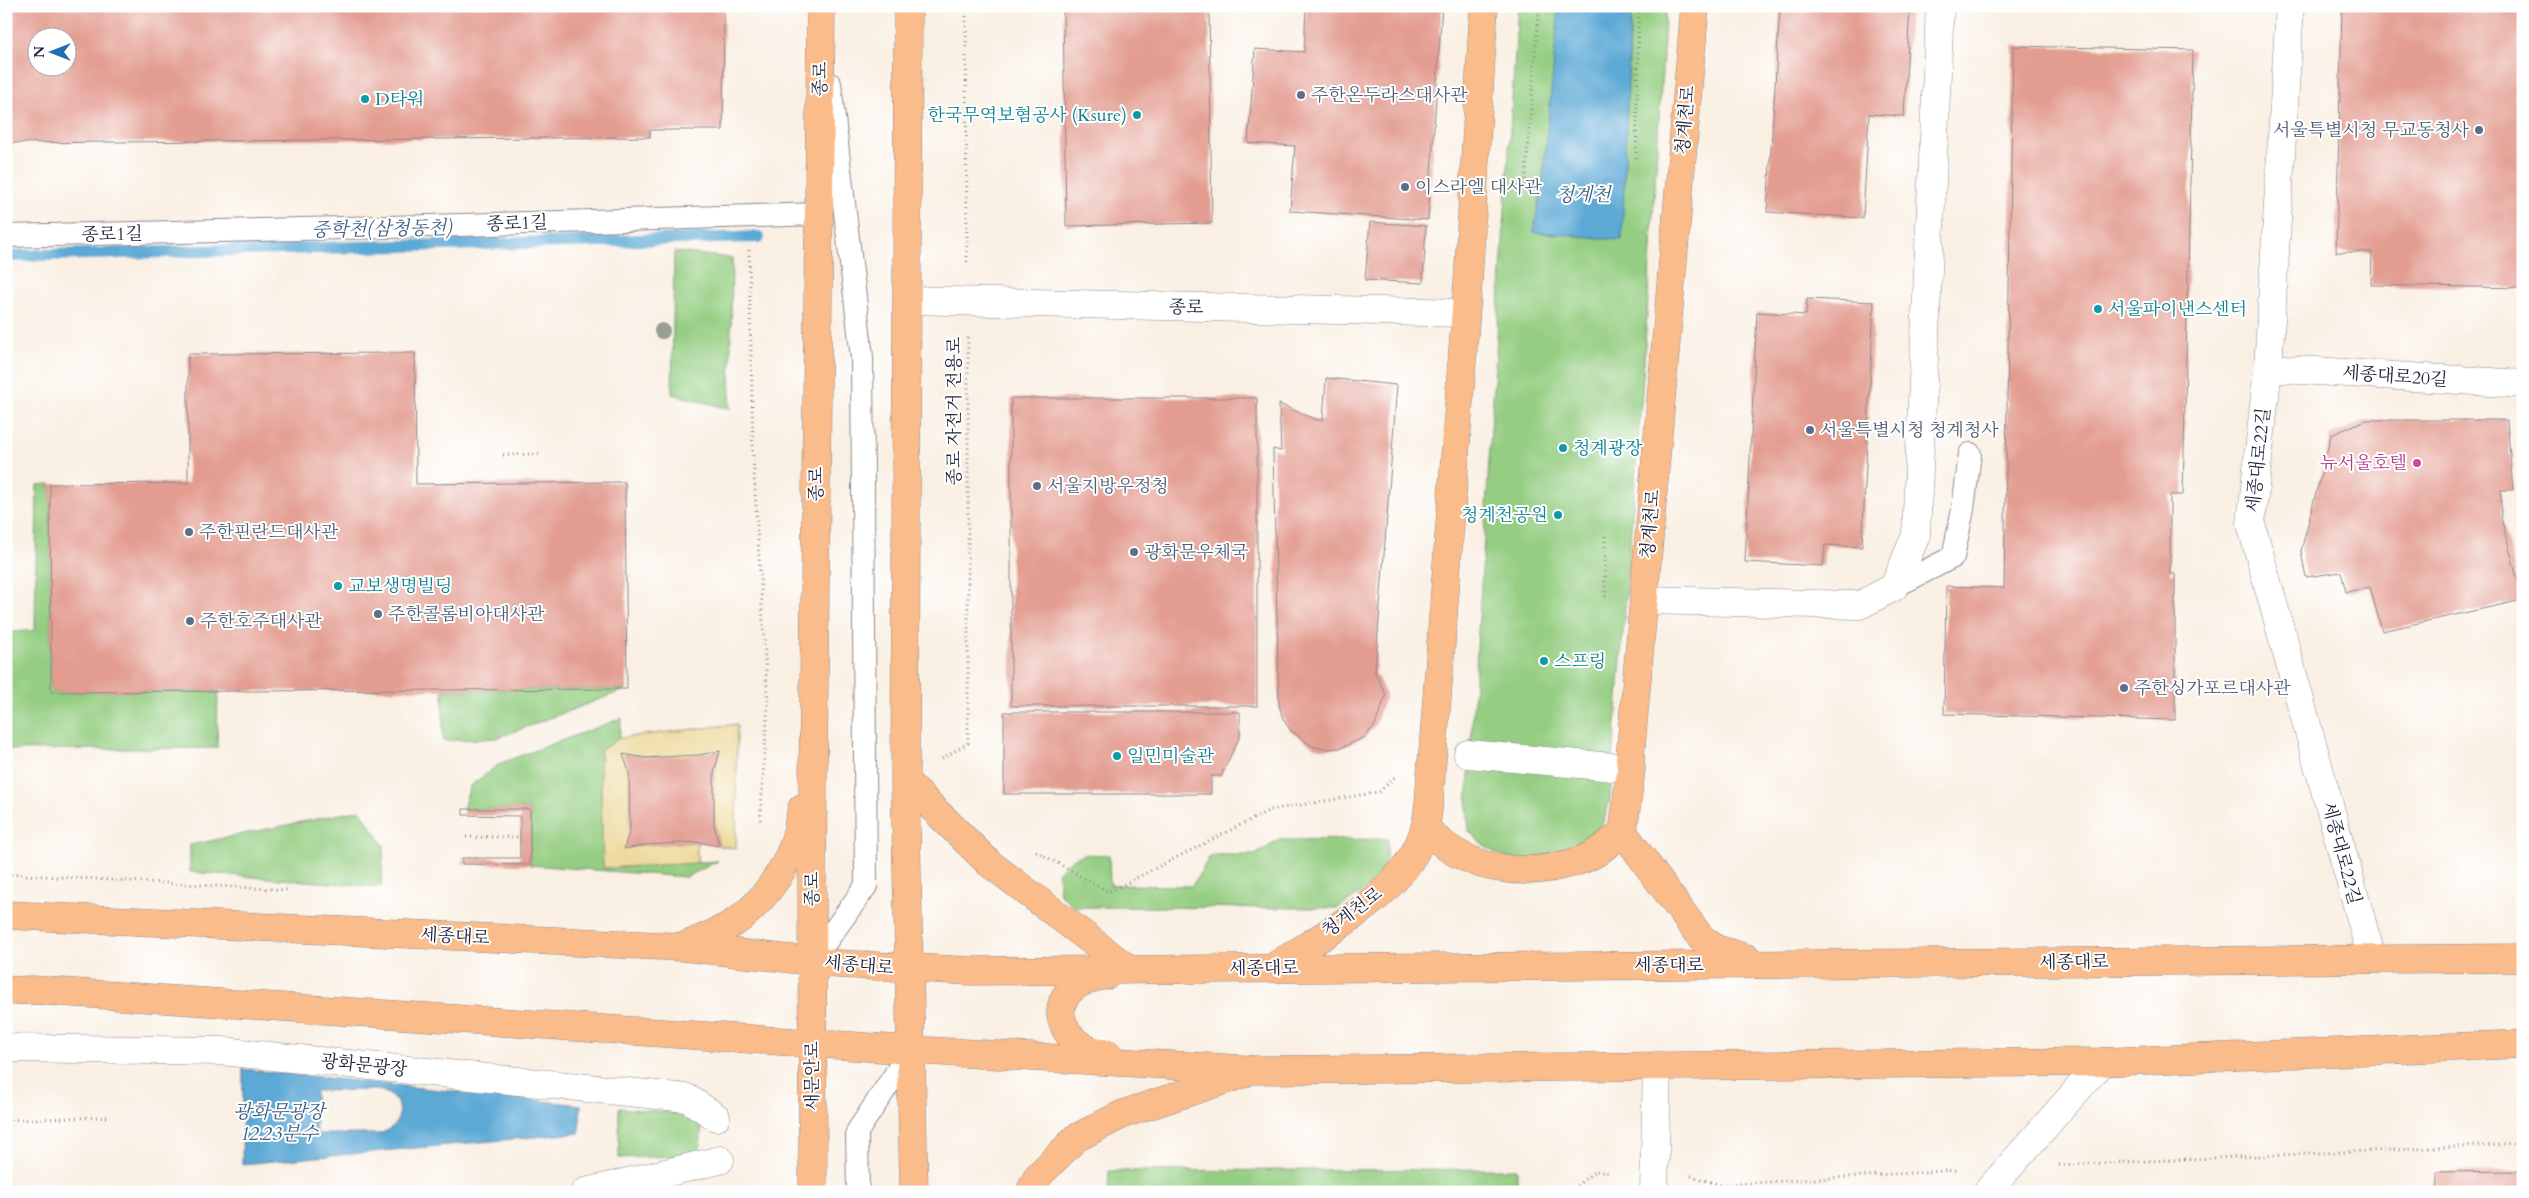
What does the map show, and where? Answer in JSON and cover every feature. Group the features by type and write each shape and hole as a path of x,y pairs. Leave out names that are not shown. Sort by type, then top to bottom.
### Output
{"main road":[{"name":"종로","path":"812,961 821,6"},
{"path":"908,6 905,781 914,1192"},
{"name":"청계천로","path":"1272,968 1371,903 1408,864 1425,827 1433,751 1465,313 1484,6"},
{"name":"청계천로","path":"1623,832 1631,769 1630,758 1695,6"},
{"path":"683,947 721,930 742,918 776,879 792,849 814,756"},
{"path":"905,781 989,863 1130,970"},
{"path":"1425,827 1439,844 1464,858 1485,865 1524,870 1582,860 1604,848 1623,832 1701,938 1716,950 1773,965"},
{"name":"세종대로","path":"6,915 683,947 908,969 971,971 2523,958"},
{"name":"새문안로","path":"812,961 813,1192"},
{"path":"1130,970 1096,977 1076,986 1063,1000 1060,1019 1071,1038 1087,1049 1109,1055 1257,1070"},
{"path":"6,991 42,991 812,1044 1257,1070 2102,1062 2523,1044"},
{"path":"1030,1192 1038,1176 1076,1138 1123,1114 1257,1070"}],"street":[{"path":"1644,600 1860,605 1894,587 1916,535 1940,6"},
{"name":"세종대로22길","path":"2290,6 2268,368 2252,524 2372,959"},
{"name":"종로","path":"908,300 1465,313"},
{"name":"세종대로20길","path":"2268,368 2523,384"},
{"path":"1468,754 1613,767"},
{"name":"광화문광장","path":"6,1048 221,1051 687,1098 716,1117"},
{"path":"1987,1192 2102,1062"},
{"path":"1654,1192 1657,1066"},
{"path":"585,1192 720,1160"}],"lane":[{"path":"812,961 866,886 862,357 821,6"},
{"name":"종로1길","path":"6,236 818,214"},
{"path":"1894,587 1953,557 1963,510 1970,454"},
{"path":"858,1192 857,1132 911,1050"}],"path":[{"name":"종로 자전거 전용로","path":"905,781 968,743 966,6"},
{"path":"1525,185 1539,6"},
{"path":"1636,158 1639,6"},
{"path":"748,215 754,457 768,704 760,830"},
{"path":"503,455 540,454"},
{"path":"1605,536 1605,596"},
{"path":"1028,846 1109,892 1270,810 1378,792 1399,774"},
{"path":"466,837 520,837"},
{"path":"6,874 297,890"},
{"path":"6,1120 108,1117"},
{"path":"1685,1174 1721,1185 2009,1167 2523,1144"},
{"path":"1569,1192 1595,1171 1611,1173"}],"green space":[{"name":"청계천공원","path":"1518,6 1666,6 1643,377 1610,799 1603,822 1587,842 1563,854 1537,859 1505,857 1488,848 1469,831 1467,806"},
{"path":"674,252 732,258 730,409 672,394"},
{"path":"50,484 51,692 218,691 217,748 6,750 6,633 35,630 37,485"},
{"path":"627,689 497,738 443,741 443,690"},
{"path":"622,718 619,738 600,751 603,868 718,861 686,877 530,865 530,809 463,809 470,786 501,763"},
{"path":"360,810 384,846 381,887 190,872 190,845"},
{"path":"1388,839 1384,863 1374,881 1358,895 1338,908 1075,907 1060,894 1058,872 1070,861 1086,855 1109,855 1110,885 1192,886 1211,855 1255,855 1279,840"},
{"path":"619,1108 702,1115 700,1155 619,1158"},
{"path":"1517,1169 1517,1192 1108,1192 1109,1171"}],"sand":[{"path":"737,724 736,848 719,846 717,834 713,787 720,751 672,757 624,754 629,772 630,828 647,845 697,842 697,863 603,868 600,751 619,738"}],"water":[{"name":"청계천","path":"1559,6 1631,6 1622,240 1533,232 1542,188"},
{"name":"광화문광장 12.23분수","path":"243,1069 581,1105 579,1133 242,1164","holes":["377,1090 387,1093 398,1104 399,1111 394,1125 387,1130 378,1134 316,1134 315,1091"]}],"building":[{"name":"D타워","path":"6,6 724,6 723,130 650,130 650,137 6,143"},
{"name":"한국무역보혐공사 (Ksure)","path":"1063,6 1209,6 1212,223 1066,226"},
{"path":"1306,6 1442,6 1428,220 1290,211 1295,146 1248,143 1255,49 1304,52"},
{"path":"1780,6 1910,6 1904,116 1869,114 1863,218 1767,212"},
{"path":"2342,6 2523,6 2523,288 2371,285 2372,252 2336,252"},
{"name":"서울파이낸스센터","path":"2013,46 2193,50 2183,495 2170,495 2170,574 2175,574 2175,720 1944,714 1946,586 2004,588"},
{"path":"1370,222 1426,226 1423,283 1365,280"},
{"name":"서울특별시청 청계청사","path":"1807,299 1874,302 1862,547 1825,545 1823,566 1745,562 1757,312 1806,315"},
{"name":"교보생명빌딩","path":"415,353 416,484 625,482 627,689 51,692 50,484 188,483 188,354"},
{"path":"1326,378 1397,385 1375,672 1386,695 1375,725 1365,737 1341,748 1327,749 1314,747 1291,731 1283,719 1279,705 1273,449 1281,451 1279,404 1317,420 1323,420"},
{"name":"광화문우체국","path":"1011,398 1257,398 1257,706 1011,706"},
{"path":"2366,420 2507,420 2513,490 2501,490 2501,518 2523,600 2382,631 2370,587 2346,592 2341,572 2306,577 2301,551 2331,435"},
{"name":"일민미술관","path":"1004,712 1240,712 1240,736 1221,776 1211,776 1211,794 1004,794"},
{"path":"720,751 714,772 714,824 719,846 697,842 647,845 624,849 630,828 629,772 623,754 646,758 698,755"},
{"path":"463,809 530,809 530,865 462,864 462,858 520,858 520,816 463,815"},
{"path":"2523,1171 2523,1192 2437,1192 2437,1172"}],"waterway":[{"name":"중학천(삼청동천)","path":"6,256 759,237"}],"place":[{"name":"주한온두라스대사관","path":"1301,95"},
{"name":"D타워","path":"365,99"},
{"name":"한국무역보혐공사 (Ksure)","path":"1137,115"},
{"name":"서울특별시청 무교동청사","path":"2479,130"},
{"name":"이스라엘 대사관","path":"1405,187"},
{"name":"서울파이낸스센터","path":"2098,309"},
{"name":"서울특별시청 청계청사","path":"1810,430"},
{"name":"청계광장","path":"1563,448"},
{"name":"뉴서울호텔","path":"2417,463"},
{"name":"서울지방우정청","path":"1037,486"},
{"name":"청계천공원","path":"1558,515"},
{"name":"주한핀란드대사관","path":"189,532"},
{"name":"광화문우체국","path":"1134,552"},
{"name":"교보생명빌딩","path":"338,586"},
{"name":"주한콜롬비아대사관","path":"378,614"},
{"name":"주한호주대사관","path":"190,621"},
{"name":"스프링","path":"1544,661"},
{"name":"주한싱가포르대사관","path":"2124,688"},
{"name":"일민미술관","path":"1117,756"}]}
